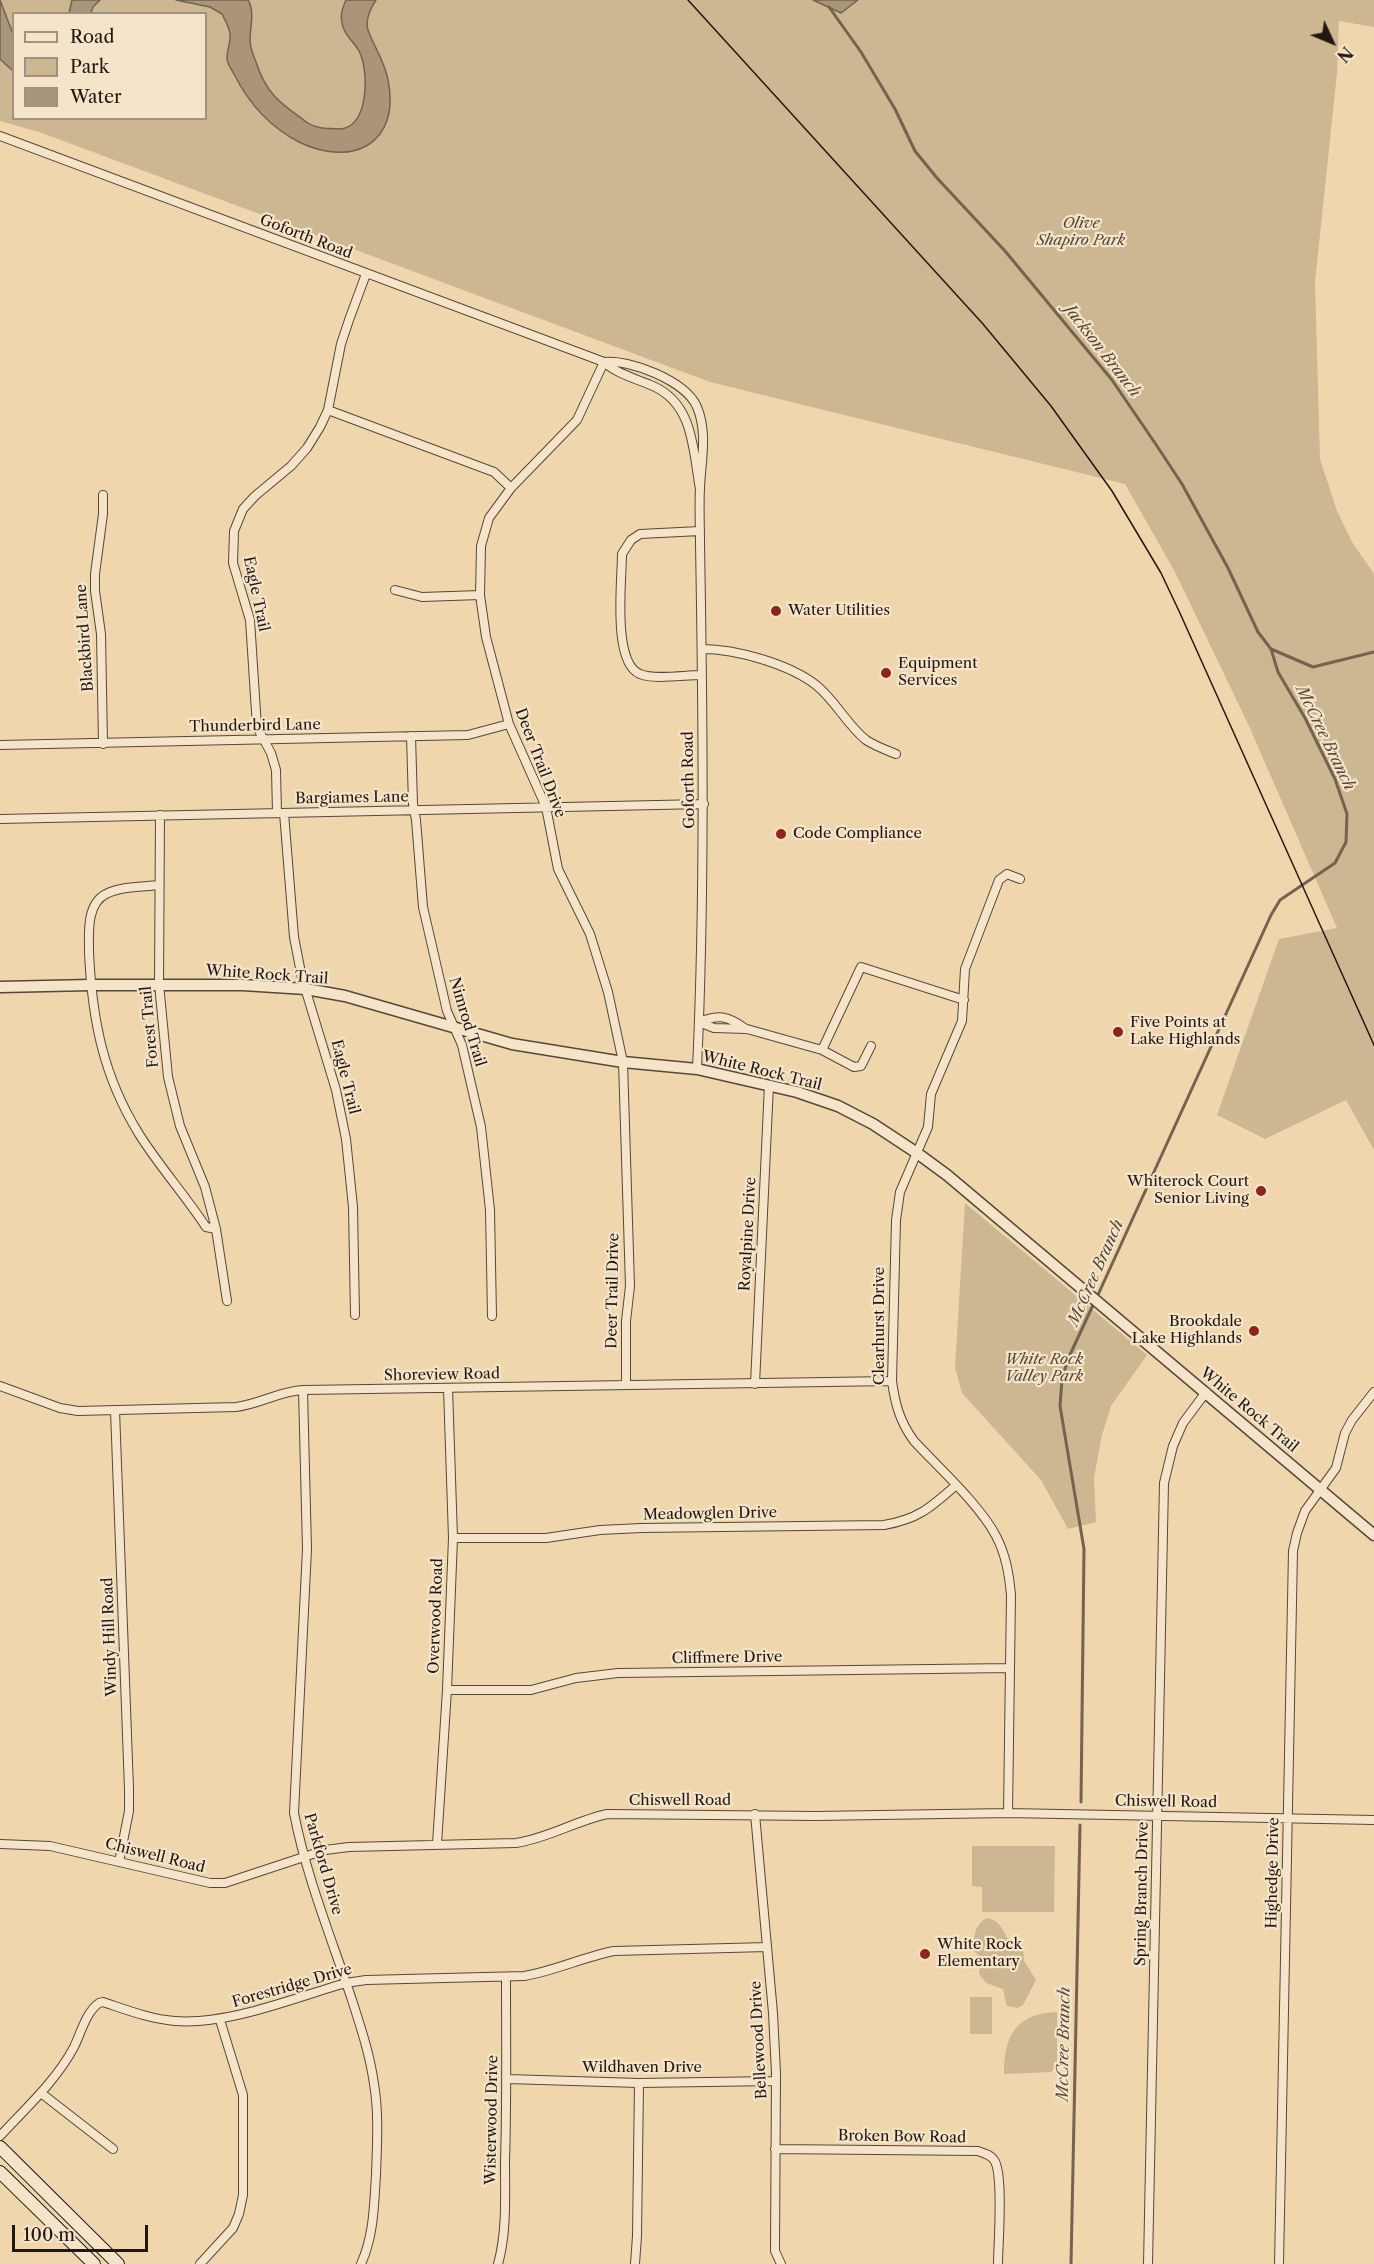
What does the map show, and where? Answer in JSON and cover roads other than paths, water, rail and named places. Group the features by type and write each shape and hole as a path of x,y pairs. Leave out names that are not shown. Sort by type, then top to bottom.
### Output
{"main road":[{"path":"0,2147 118,2264"},
{"path":"0,2172 94,2264"}],"street":[{"name":"Goforth Road","path":"0,136 604,362 610,368 657,388 668,394 681,407 687,421 700,489"},
{"name":"Eagle Trail","path":"355,1315 353,1207 346,1139 336,1090 302,978 294,937 276,770 271,753 257,727 250,620 233,563 234,531 243,509 291,466 307,448 328,410 342,344 366,274"},
{"name":"Goforth Road","path":"604,362 615,361 673,382 692,398 701,419 703,432 700,531 704,804 697,1069"},
{"name":"Deer Trail Drive","path":"604,362 577,420 511,488 489,518 481,546 480,595 486,637 509,724 546,807 558,868 590,934 601,964 623,1062 630,1286 626,1322 626,1385"},
{"path":"328,410 494,472 511,488"},
{"name":"Blackbird Lane","path":"103,495 103,514 95,574 101,634 103,744"},
{"path":"700,531 640,534 626,546 622,554 622,639 626,660 637,673 646,676 701,675"},
{"path":"395,590 422,597 480,595"},
{"path":"702,649 738,653 771,663 804,677 817,686 865,739 896,754"},
{"name":"Thunderbird Lane","path":"0,745 468,735 509,724"},
{"name":"Nimrod Trail","path":"411,736 414,810 423,907 447,1011 465,1055 481,1127 486,1162 490,1210 492,1316"},
{"name":"Bargiames Lane","path":"0,819 704,804"},
{"name":"Forest Trail","path":"160,815 159,984 168,1077 174,1107 205,1187 216,1229 227,1301"},
{"name":"Clearhurst Drive","path":"1008,1813 1011,1595 1003,1552 987,1521 904,1428 891,1381 897,1206 904,1181 928,1127 932,1094 959,1031 964,1000 965,969 999,880 1007,874 1020,879"},
{"path":"159,885 125,889 104,895 94,907 88,924 95,1025 105,1060 128,1114 140,1135 206,1227 216,1229"},
{"path":"822,1050 861,967 964,1000"},
{"name":"White Rock Trail","path":"0,987 159,984 243,985 306,989 345,996 512,1044 623,1062 697,1069 769,1085 845,1109 873,1124 953,1180 1374,1534"},
{"path":"699,1022 714,1016 732,1019 747,1029 822,1050 855,1067 861,1066 871,1046"},
{"name":"Royalpine Drive","path":"756,1384 769,1085"},
{"name":"Shoreview Road","path":"0,1386 60,1408 78,1411 236,1407 253,1405 292,1390 891,1381"},
{"name":"Overwood Road","path":"436,1844 447,1690 453,1538 448,1388"},
{"name":"Parkford Drive","path":"303,1390 307,1549 294,1814 305,1856 366,2044 375,2086 377,2145 374,2214 370,2239 362,2264"},
{"name":"Spring Branch Drive","path":"1148,2264 1164,1483 1173,1446 1183,1423 1206,1392"},
{"name":"Highedge Drive","path":"1280,2264 1293,1551 1305,1511 1336,1468 1346,1432 1352,1420 1374,1392"},
{"name":"Windy Hill Road","path":"115,1410 129,1789 129,1811 119,1862"},
{"name":"Meadowglen Drive","path":"453,1538 546,1538 600,1530 641,1528 884,1525 912,1518 928,1509 955,1486"},
{"name":"Cliffmere Drive","path":"447,1690 531,1690 576,1678 618,1673 1010,1668"},
{"name":"Chiswell Road","path":"0,1844 50,1846 210,1883 225,1883 305,1856 349,1846 516,1843 534,1840 607,1814 1157,1814 1374,1820"},
{"name":"Bellewood Drive","path":"755,1815 773,2013 776,2082 774,2251 781,2264"},
{"name":"Forestridge Drive","path":"0,2136 41,2093 73,2049 90,2013 99,2003 104,2002 149,2017 167,2020 220,2020 346,1983 366,1980 506,1977 539,1974 591,1955 614,1951 767,1947"},
{"name":"Wisterwood Drive","path":"498,2264 504,2213 507,2079 506,1977"},
{"path":"200,2264 233,2228 243,2195 243,2095 220,2020"},
{"name":"Wildhaven Drive","path":"507,2079 639,2083 776,2082"},
{"path":"635,2264 639,2083"},
{"path":"41,2093 113,2149"},
{"name":"Broken Bow Road","path":"775,2149 978,2151 987,2154 994,2160 999,2178 998,2264"}],"water":[{"path":"0,0 12,31 12,70 0,59"},
{"path":"72,0 100,0 91,12 69,12"},
{"path":"176,0 248,0 252,14 251,49 260,73 270,90 282,104 311,125 338,129 348,127 356,120 361,111 365,86 365,73 360,53 343,27 341,16 343,8 346,0 376,0 369,14 367,26 387,73 390,102 387,120 380,135 368,145 354,151 337,152 319,149 288,136 253,104 230,68 227,58 230,32 222,14 210,7"},
{"path":"813,0 858,0 841,13"}],"waterway":[{"name":"Jackson Branch","path":"829,7 861,52 895,109 915,151 1005,251 1112,380 1182,484 1228,568 1258,632 1271,649 1313,667 1374,652"},
{"name":"McCree Branch","path":"1097,1297 1271,915 1280,900 1335,863 1346,842 1347,814 1335,779 1305,718 1278,672 1271,649"},
{"name":"McCree Branch","path":"1081,1802 1084,1549 1060,1406 1062,1379 1068,1359 1094,1303"},
{"name":"McCree Branch","path":"1071,2264 1080,1825"}],"tram line":[{"path":"688,0 983,324 1051,406 1112,491 1161,573 1179,611 1374,1045"}],"place":[{"name":"Water Utilities","path":"776,611"},
{"name":"Equipment Services","path":"886,673"},
{"name":"Code Compliance","path":"781,834"},
{"name":"Five Points at Lake Highlands","path":"1118,1032"},
{"name":"Whiterock Court Senior Living","path":"1261,1191"},
{"name":"Brookdale Lake Highlands","path":"1254,1331"},
{"name":"White Rock Elementary","path":"925,1954"}],"park label":[{"name":"Olive Shapiro Park","path":"1081,232"},
{"name":"White Rock Valley Park","path":"1044,1368"}]}
